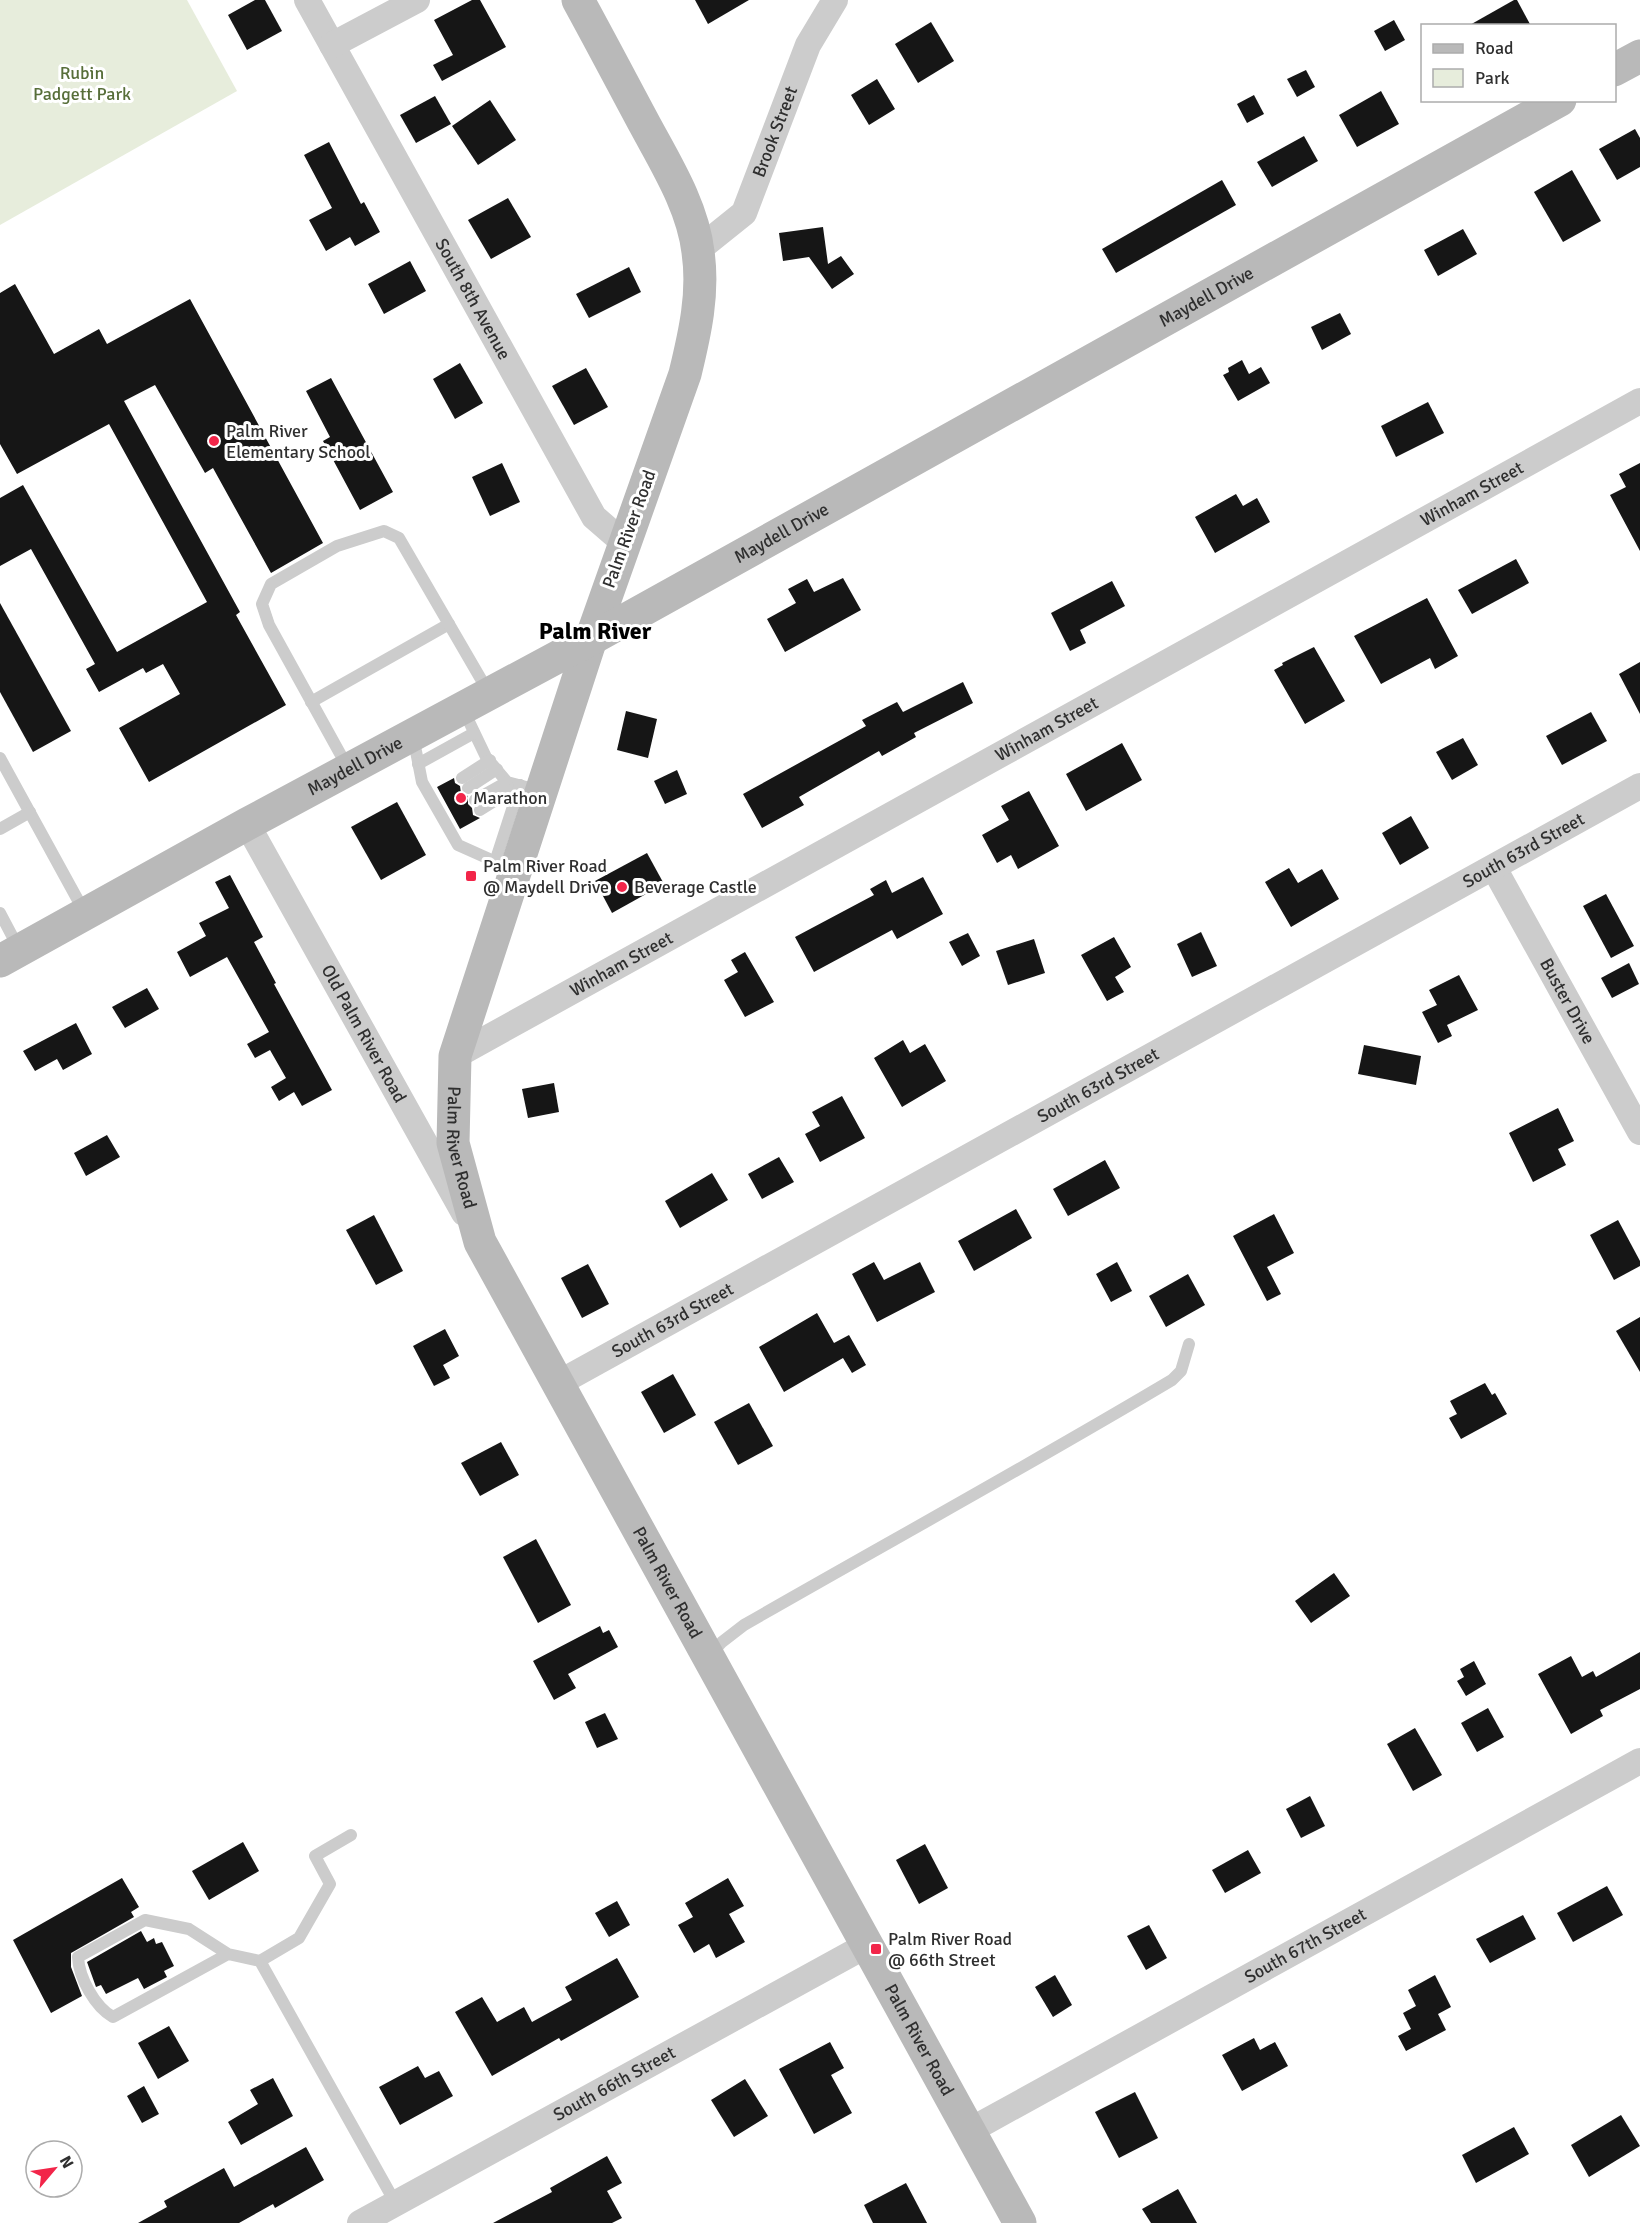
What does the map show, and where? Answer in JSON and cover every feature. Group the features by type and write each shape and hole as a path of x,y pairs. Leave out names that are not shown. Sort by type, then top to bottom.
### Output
{"street":[{"name":"South 8th Avenue","path":"307,0 594,517 624,543"},
{"path":"332,45 417,0"},
{"name":"Palm River Road","path":"578,0 666,164 688,213 698,250 700,288 696,330 685,374 591,639 523,786 505,866 455,1056 453,1143 480,1242 1020,2223"},
{"name":"Brook Street","path":"698,250 744,213 808,45 835,0"},
{"path":"1616,69 1640,56"},
{"name":"Maydell Drive","path":"10,956 349,769 416,749 591,639 1556,102"},
{"name":"Winham Street","path":"455,1056 1640,401"},
{"name":"South 63rd Street","path":"557,1384 1640,786"},
{"name":"Old Palm River Road","path":"246,824 480,1242"},
{"name":"Buster Drive","path":"1494,868 1640,1132"},
{"name":"South 67th Street","path":"969,2131 1640,1761"},
{"name":"South 66th Street","path":"360,2223 867,1945"}],"lane":[{"path":"349,769 269,624 262,604 271,584 338,546 384,531 399,538 449,624 493,765 523,786"},
{"path":"311,702 449,624"},
{"path":"416,749 422,782 438,799 450,821 458,845 505,866"},
{"path":"0,758 86,914"},
{"path":"465,783 493,765"},
{"path":"477,805 523,786"},
{"path":"0,828 30,812"},
{"path":"0,913 10,956"},
{"path":"708,1657 722,1642 744,1625 976,1492 1044,1457 1172,1380 1181,1371 1188,1344"},
{"path":"228,1954 112,2018 102,2011 79,1970 78,1957 145,1920 189,1929 228,1954 260,1960 299,1938 330,1884 315,1856 351,1835"},
{"path":"260,1960 396,2204"}],"green space":[{"name":"Rubin Padgett Park","path":"0,0 187,0 237,91 0,225"}],"building":[{"path":"255,0 265,0 282,31 247,50 228,15"},
{"path":"472,0 480,0 506,47 442,81 433,65 453,55 434,20"},
{"path":"695,0 749,0 708,24"},
{"path":"1517,0 1530,24 1472,24"},
{"path":"1394,20 1405,40 1385,51 1374,31"},
{"path":"931,22 954,61 918,83 895,44"},
{"path":"1306,70 1315,87 1297,97 1287,79"},
{"path":"877,79 895,109 869,125 851,95"},
{"path":"1381,91 1399,124 1357,147 1339,115"},
{"path":"1254,95 1264,114 1247,123 1237,104"},
{"path":"435,96 451,124 416,143 400,115"},
{"path":"490,100 516,140 478,165 452,126"},
{"path":"1635,129 1640,138 1640,167 1617,180 1599,149"},
{"path":"1304,136 1318,161 1272,187 1257,162"},
{"path":"329,142 361,204 364,202 380,232 355,246 350,237 326,251 309,220 332,208 304,155"},
{"path":"1572,170 1601,221 1563,242 1534,192"},
{"path":"1222,180 1236,205 1116,273 1102,249"},
{"path":"508,198 531,237 491,259 468,220"},
{"path":"823,227 828,264 841,256 854,274 832,289 809,257 783,261 779,233"},
{"path":"1463,229 1477,254 1438,276 1424,250"},
{"path":"410,261 426,291 384,314 368,284"},
{"path":"629,267 641,292 589,318 576,294"},
{"path":"15,284 54,354 99,329 107,344 190,299 323,543 271,573 213,468 205,473 155,385 124,401 240,612 236,615 286,705 149,782 119,728 180,694 163,664 146,673 143,668 99,692 86,669 95,664 31,549 0,566 0,498 23,485 117,652 207,602 109,424 17,474 0,444 0,293"},
{"path":"1340,313 1351,334 1322,350 1311,327"},
{"path":"1242,360 1249,374 1261,367 1270,383 1238,401 1223,375 1229,372 1228,368"},
{"path":"460,363 483,403 455,419 433,379"},
{"path":"586,368 608,407 574,425 552,386"},
{"path":"331,378 393,492 360,510 323,441 330,437 306,391"},
{"path":"1428,402 1444,433 1396,457 1381,426"},
{"path":"502,463 520,502 490,516 472,477"},
{"path":"1640,463 1640,551 1610,495 1626,487 1619,474"},
{"path":"1236,494 1243,506 1257,498 1270,522 1215,553 1195,517"},
{"path":"1516,559 1529,583 1472,614 1458,590"},
{"path":"843,578 861,610 785,652 767,619 796,603 788,589 807,579 814,592"},
{"path":"1112,581 1125,606 1080,630 1086,643 1070,651 1051,613"},
{"path":"1427,598 1458,656 1435,669 1430,658 1381,684 1354,636"},
{"path":"0,603 71,731 33,752 0,692"},
{"path":"1314,647 1345,701 1305,724 1274,670 1283,665 1282,663"},
{"path":"1640,662 1640,714 1619,674"},
{"path":"963,682 973,703 914,733 916,737 882,756 879,751 799,797 804,805 762,828 743,794 866,726 862,720 897,702 903,712"},
{"path":"626,711 657,719 648,758 617,750"},
{"path":"1591,712 1607,741 1562,765 1546,736"},
{"path":"1463,738 1478,765 1452,780 1436,752"},
{"path":"1122,743 1142,780 1086,811 1066,774"},
{"path":"677,770 687,794 665,804 654,781"},
{"path":"454,778 455,783 460,786 461,793 468,796 468,804 472,808 473,815 480,818 460,829 437,787"},
{"path":"1029,791 1059,846 1018,869 1011,855 997,863 982,835 1009,820 1001,806"},
{"path":"397,802 426,855 381,880 351,827"},
{"path":"1411,816 1429,848 1400,865 1382,833"},
{"path":"647,853 664,884 612,913 595,881"},
{"path":"1289,868 1298,883 1322,869 1339,899 1291,927 1265,882"},
{"path":"230,875 263,937 254,942 276,983 274,984 332,1090 302,1106 294,1092 279,1101 271,1087 286,1078 270,1050 255,1058 247,1044 269,1032 227,957 190,977 177,952 206,936 199,923 229,908 215,882"},
{"path":"923,877 943,914 897,939 892,930 814,972 795,937 874,895 870,889 886,880 892,893"},
{"path":"1606,894 1634,946 1611,958 1583,906"},
{"path":"1201,932 1217,966 1192,977 1177,944"},
{"path":"968,933 980,956 962,966 949,942"},
{"path":"1114,937 1131,967 1115,977 1124,992 1107,1001 1081,955"},
{"path":"1034,939 1045,973 1008,985 996,951"},
{"path":"745,952 774,1002 745,1017 724,980 738,972 731,960"},
{"path":"1629,963 1639,984 1612,998 1601,978"},
{"path":"1459,975 1478,1010 1447,1025 1452,1036 1438,1043 1422,1012 1437,1005 1429,990"},
{"path":"147,988 159,1009 125,1028 112,1007"},
{"path":"76,1023 92,1054 63,1070 57,1059 35,1071 23,1051"},
{"path":"903,1040 910,1053 925,1044 946,1081 902,1107 874,1058"},
{"path":"1364,1045 1421,1056 1416,1085 1358,1074"},
{"path":"554,1083 559,1112 528,1118 522,1089"},
{"path":"842,1096 865,1138 820,1162 805,1134 820,1126 812,1112"},
{"path":"1558,1108 1574,1141 1558,1149 1566,1165 1533,1182 1509,1133"},
{"path":"107,1135 120,1157 86,1176 74,1153"},
{"path":"779,1157 794,1182 762,1199 748,1174"},
{"path":"1105,1160 1120,1188 1068,1216 1053,1189"},
{"path":"712,1173 728,1200 680,1228 665,1201"},
{"path":"1016,1209 1032,1238 974,1271 958,1241"},
{"path":"1274,1214 1294,1253 1267,1267 1281,1294 1267,1301 1233,1236"},
{"path":"374,1215 403,1271 376,1285 346,1230"},
{"path":"1618,1220 1640,1261 1640,1266 1614,1280 1590,1235"},
{"path":"874,1262 884,1280 920,1262 935,1292 877,1322 852,1274"},
{"path":"1117,1262 1132,1291 1111,1302 1096,1274"},
{"path":"588,1264 609,1304 582,1318 561,1278"},
{"path":"1188,1274 1205,1305 1166,1327 1149,1296"},
{"path":"817,1313 834,1343 849,1335 866,1365 852,1373 843,1358 784,1392 759,1347"},
{"path":"1640,1317 1640,1372 1616,1331"},
{"path":"445,1329 459,1356 443,1365 450,1378 434,1386 413,1346"},
{"path":"673,1374 696,1415 664,1433 641,1392"},
{"path":"1485,1383 1492,1395 1495,1393 1507,1414 1461,1439 1449,1418 1457,1414 1450,1401"},
{"path":"749,1403 773,1446 738,1465 714,1422"},
{"path":"501,1442 519,1475 480,1496 461,1463"},
{"path":"536,1539 571,1605 538,1623 503,1557"},
{"path":"1334,1573 1350,1596 1311,1623 1295,1601"},
{"path":"600,1626 603,1633 609,1630 618,1647 568,1674 576,1688 554,1700 533,1661"},
{"path":"1640,1652 1640,1689 1600,1710 1603,1716 1571,1734 1538,1674 1571,1656 1582,1677 1593,1671 1596,1677"},
{"path":"1474,1661 1486,1684 1466,1696 1457,1681 1464,1677 1460,1669"},
{"path":"1488,1708 1504,1737 1477,1752 1461,1723"},
{"path":"605,1713 618,1739 597,1748 585,1722"},
{"path":"1415,1728 1442,1775 1413,1791 1387,1744"},
{"path":"1310,1796 1325,1826 1301,1838 1286,1809"},
{"path":"243,1842 259,1871 209,1900 192,1871"},
{"path":"925,1844 948,1888 919,1904 896,1860"},
{"path":"1248,1850 1261,1873 1225,1893 1212,1870"},
{"path":"122,1878 139,1907 131,1912 134,1917 71,1953 71,1967 82,1996 51,2013 13,1940"},
{"path":"728,1878 744,1906 729,1914 745,1942 716,1958 709,1944 694,1953 678,1925 693,1917 685,1903"},
{"path":"1607,1886 1623,1915 1573,1942 1557,1913"},
{"path":"617,1901 630,1925 609,1937 595,1913"},
{"path":"1523,1915 1536,1939 1490,1963 1476,1939"},
{"path":"1149,1925 1167,1958 1146,1970 1127,1936"},
{"path":"141,1931 147,1942 154,1938 156,1944 162,1942 174,1966 164,1971 167,1977 144,1989 138,1978 106,1994 101,1985 96,1987 87,1962"},
{"path":"617,1958 639,1997 561,2041 559,2038 492,2076 455,2012 482,1997 497,2022 524,2007 532,2022 572,2000 565,1987"},
{"path":"1055,1975 1072,2005 1053,2017 1035,1987"},
{"path":"1435,1975 1451,2007 1438,2014 1446,2030 1406,2051 1398,2036 1411,2029 1403,2013 1416,2006 1408,1990"},
{"path":"169,2026 189,2061 158,2079 138,2043"},
{"path":"1254,2038 1260,2050 1275,2042 1288,2066 1242,2091 1222,2055"},
{"path":"830,2042 844,2068 831,2075 852,2113 814,2134 779,2069"},
{"path":"418,2066 425,2078 439,2071 453,2096 400,2125 379,2087"},
{"path":"273,2078 293,2116 241,2145 228,2122 258,2104 250,2090"},
{"path":"745,2079 768,2116 734,2137 711,2100"},
{"path":"144,2086 159,2114 142,2123 127,2096"},
{"path":"1135,2092 1158,2138 1119,2158 1095,2112"},
{"path":"1621,2115 1640,2146 1589,2177 1571,2145"},
{"path":"1514,2127 1529,2154 1476,2183 1462,2155"},
{"path":"306,2147 324,2180 275,2208 273,2204 239,2223 138,2223 167,2207 164,2201 224,2168 234,2187"},
{"path":"607,2156 622,2183 607,2191 622,2218 612,2223 493,2223 552,2192 550,2188"},
{"path":"906,2183 927,2223 873,2223 864,2205"},
{"path":"1178,2189 1197,2223 1151,2223 1142,2209"}],"place":[{"name":"Palm River Elementary School","path":"214,441"},
{"name":"Marathon","path":"461,798"},
{"name":"Palm River Road @ Maydell Drive","path":"471,876"},
{"name":"Beverage Castle","path":"622,887"},
{"name":"Palm River Road @ 66th Street","path":"876,1949"}],"district":[{"name":"Palm River","path":"595,631"}]}
